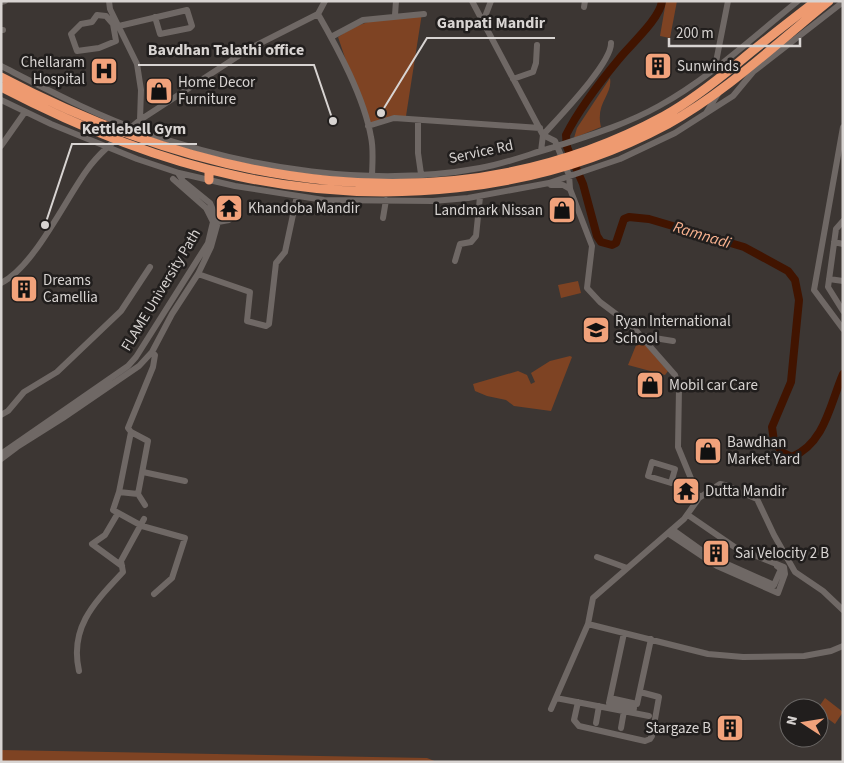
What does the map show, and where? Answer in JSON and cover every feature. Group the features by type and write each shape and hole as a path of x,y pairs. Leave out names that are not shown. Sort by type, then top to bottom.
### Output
{"highway":[{"path":"582,155 631,133 681,106 816,1"},
{"path":"195,161 209,170 266,182 325,185 418,182 482,177 554,164 582,155 616,148 685,114 722,87 829,1"},
{"path":"1,77 106,130"},
{"path":"1,87 56,114 195,161 325,185"},
{"path":"209,170 209,180"}],"street":[{"path":"1,2 5,1"},
{"path":"109,1 113,20 116,38 115,43 99,48 75,50 71,34 81,24 92,22 97,15 106,16 113,20 119,26 137,64 141,90 140,120"},
{"path":"1,283 7,280 29,258 87,169 107,147 140,120 249,49 318,14 325,1"},
{"path":"396,1 396,15"},
{"path":"472,1 540,128 543,135 544,150"},
{"path":"715,67 728,1"},
{"name":"Service Rd","path":"1,66 132,127 173,142 241,158 316,172 418,182 481,168 609,130 660,106 715,67 798,1"},
{"path":"1,100 107,147 177,174 324,200 433,201 480,197 549,183 645,148 706,114 733,96 753,72 843,2"},
{"path":"483,22 489,3"},
{"path":"119,26 155,17 187,10 192,26 159,34 155,17"},
{"path":"318,14 350,74 368,126 372,148 372,200"},
{"path":"331,37 363,20 396,15 424,14"},
{"path":"543,135 591,80 611,50 611,43"},
{"path":"513,79 533,72 536,63 537,44"},
{"path":"706,114 722,87"},
{"path":"1,146 25,112"},
{"path":"368,126 394,118 540,128"},
{"path":"418,121 418,182"},
{"path":"843,127 814,290 843,329"},
{"path":"543,135 555,141 569,175 570,189 592,246 587,282 588,290 642,336 678,381 678,447 699,498"},
{"path":"1,460 142,363 152,352 176,308 198,274 211,248 218,222 210,203 177,174"},
{"name":"FLAME University Path","path":"1,454 128,366 136,358 208,243 212,229 213,222 206,208 173,179 177,174"},
{"path":"549,183 553,186 564,184 570,189"},
{"path":"198,274 250,292 247,321 266,326 269,324 276,263 285,252 297,196"},
{"path":"455,261 460,244 471,242 476,236 480,197"},
{"path":"383,218 386,200"},
{"path":"218,222 229,220 236,212"},
{"path":"843,222 837,227 828,287 843,311"},
{"path":"834,242 843,244"},
{"path":"1,415 24,392 57,372 121,311 150,267"},
{"path":"829,279 843,281"},
{"path":"642,336 673,341"},
{"path":"152,352 156,359 129,425 130,432 119,492 113,510 185,538 172,578 154,594"},
{"path":"136,358 142,363"},
{"path":"130,432 148,441 138,494 145,505"},
{"path":"670,467 676,470 670,484 648,476 652,462 670,467 683,462"},
{"path":"143,472 185,481"},
{"path":"551,710 588,624 593,598 671,532 687,516 699,498 720,484 757,499 774,535 795,572 823,591 843,610"},
{"path":"119,492 138,494"},
{"path":"118,513 104,535 92,544 124,568"},
{"path":"671,532 717,566 778,593 786,571 784,567 736,548 687,516"},
{"path":"124,568 121,561 143,522"},
{"path":"597,557 627,568"},
{"path":"79,671 76,641 88,612 124,568"},
{"path":"588,624 708,654 743,657 804,656 832,651 843,646"},
{"path":"624,633 609,703 634,708 633,713"},
{"path":"610,698 637,704 652,640"},
{"path":"578,702 574,720 579,726 644,741 652,736 659,697 640,692"},
{"path":"556,698 649,716"},
{"path":"596,723 599,706"},
{"path":"621,728 624,711"}],"shaded area":[{"path":"666,1 677,1 670,38 660,36"},
{"path":"422,13 406,116 368,126 338,37 368,22 388,17"},
{"path":"610,78 609,89 600,112 601,127 574,138 577,128"},
{"path":"578,281 581,293 561,298 558,285"},
{"path":"639,338 668,371 665,375 628,365"},
{"path":"572,357 551,411 514,406 506,400 475,391 473,384 518,371 527,375 531,384 535,382 531,373 550,361"},
{"path":"829,701 843,712 835,724 829,720"},
{"path":"1,750 427,758 437,762 1,762"}],"waterway":[{"name":"Ramnadi","path":"662,1 656,16 597,86 566,135 567,147 583,184 597,236 601,242 612,245 616,243 624,219 629,217 649,219 744,247 788,271 795,280 799,300 791,382 772,427 774,441 783,453 792,457 803,451 812,442 825,421 843,374"}],"place":[{"name":"Sunwinds","path":"658,66"},
{"name":"Chellaram Hospital","path":"104,71"},
{"name":"Home Decor Furniture","path":"159,91"},
{"name":"Ganpati Mandir","path":"381,113"},
{"name":"Bavdhan Talathi office","path":"333,121"},
{"name":"Khandoba Mandir","path":"229,208"},
{"name":"Landmark Nissan","path":"562,210"},
{"name":"Kettlebell Gym","path":"45,225"},
{"name":"Dreams Camellia","path":"24,289"},
{"name":"Ryan International School","path":"596,330"},
{"name":"Mobil car Care","path":"650,385"},
{"name":"Bawdhan Market Yard","path":"708,451"},
{"name":"Dutta Mandir","path":"686,491"},
{"name":"Sai Velocity 2 B","path":"716,553"},
{"name":"Stargaze B","path":"730,728"}]}
